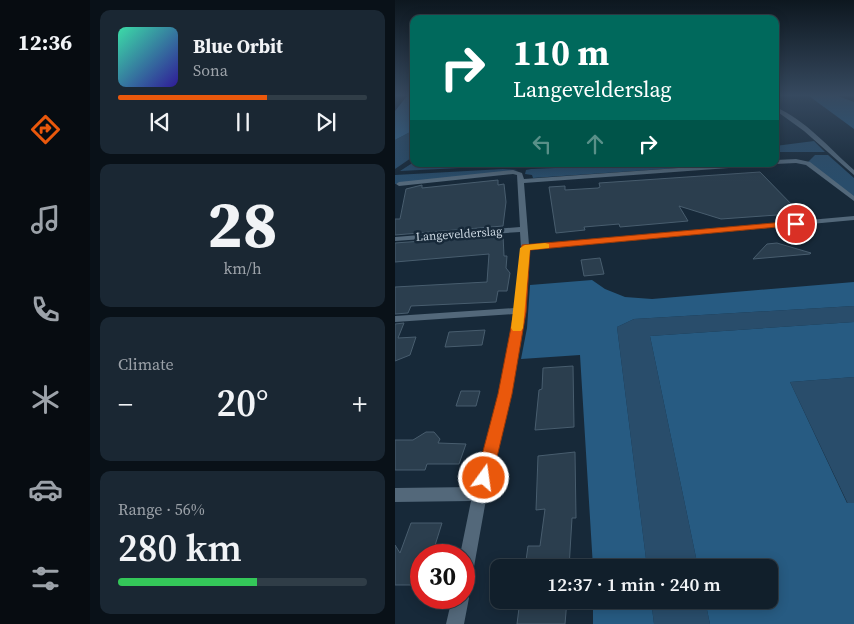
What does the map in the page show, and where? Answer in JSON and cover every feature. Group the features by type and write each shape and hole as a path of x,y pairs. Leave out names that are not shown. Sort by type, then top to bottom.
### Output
{"street":[{"path":"801,125 854,173"},
{"path":"779,162 796,161 808,163 854,200"},
{"path":"399,184 513,172 520,174 521,181 715,167"},
{"name":"Langevelderslag","path":"470,544 480,494 505,394 520,312 525,248 521,181"},
{"path":"525,248 854,218"},
{"name":"Langevelderslag","path":"395,239 524,229"},
{"path":"395,319 520,312"},
{"path":"395,495 480,494"},
{"path":"455,624 458,609"}],"shaded area":[{"path":"395,125 410,125 410,132 395,140"},
{"path":"410,132 410,159 395,169 395,140"},
{"path":"814,141 825,152 779,152 779,145"},
{"path":"815,155 828,155 854,178 854,198 808,162"},
{"path":"410,165 410,167 482,167 400,171"},
{"path":"692,167 533,178 532,175 525,174 526,170"},
{"path":"503,169 518,170 395,184 395,175"},
{"path":"592,280 605,289 625,297 652,299 854,282 854,306 634,319 617,327 646,559 593,559 580,355 521,359 527,328 530,285"},
{"path":"854,306 854,322 650,336 696,559 646,559 617,327 634,319"},
{"path":"854,322 854,377 790,382 847,503 854,503 854,624 710,624 707,609 778,609 778,559 696,559 650,336"},
{"path":"854,377 854,503 848,504 790,382"},
{"path":"593,609 652,609 654,624 593,624"},
{"path":"652,609 707,609 710,624 654,624"}],"building":[{"path":"760,172 797,210 788,211 791,214 721,219 679,206 688,221 620,227 619,224 584,227 585,230 556,233 549,187 565,186 565,190 598,188 600,187 599,183"},
{"path":"498,180 498,185 504,184 506,202 503,226 395,235 395,219 400,219 406,189 422,185 422,188"},
{"path":"503,235 504,256 507,256 506,268 510,273 507,291 498,291 496,302 411,306 408,313 395,314 395,287 487,282 489,254 395,262 395,243"},
{"path":"777,243 811,253 753,259 767,244"},
{"path":"600,258 604,274 584,276 581,260"},
{"path":"404,323 398,338 416,337 410,355 395,361 395,324"},
{"path":"485,330 482,345 445,347 449,332"},
{"path":"573,366 574,427 535,430 539,390 542,389 543,368"},
{"path":"461,391 480,391 476,406 456,406"},
{"path":"426,432 434,432 440,439 438,443 466,444 459,464 427,464 425,470 395,470 395,440 413,440"},
{"path":"575,452 576,518 572,518 570,559 526,559 528,546 540,546 545,509 536,510 538,456"},
{"path":"411,523 442,523 435,544 410,544 410,585 395,585 395,545 400,553"},
{"path":"519,609 566,609 565,624 517,624"}],"slow traffic":[{"path":"517,328 525,248 545,246"}],"route":[{"path":"484,478 505,394 520,312 525,248 796,224"}]}
